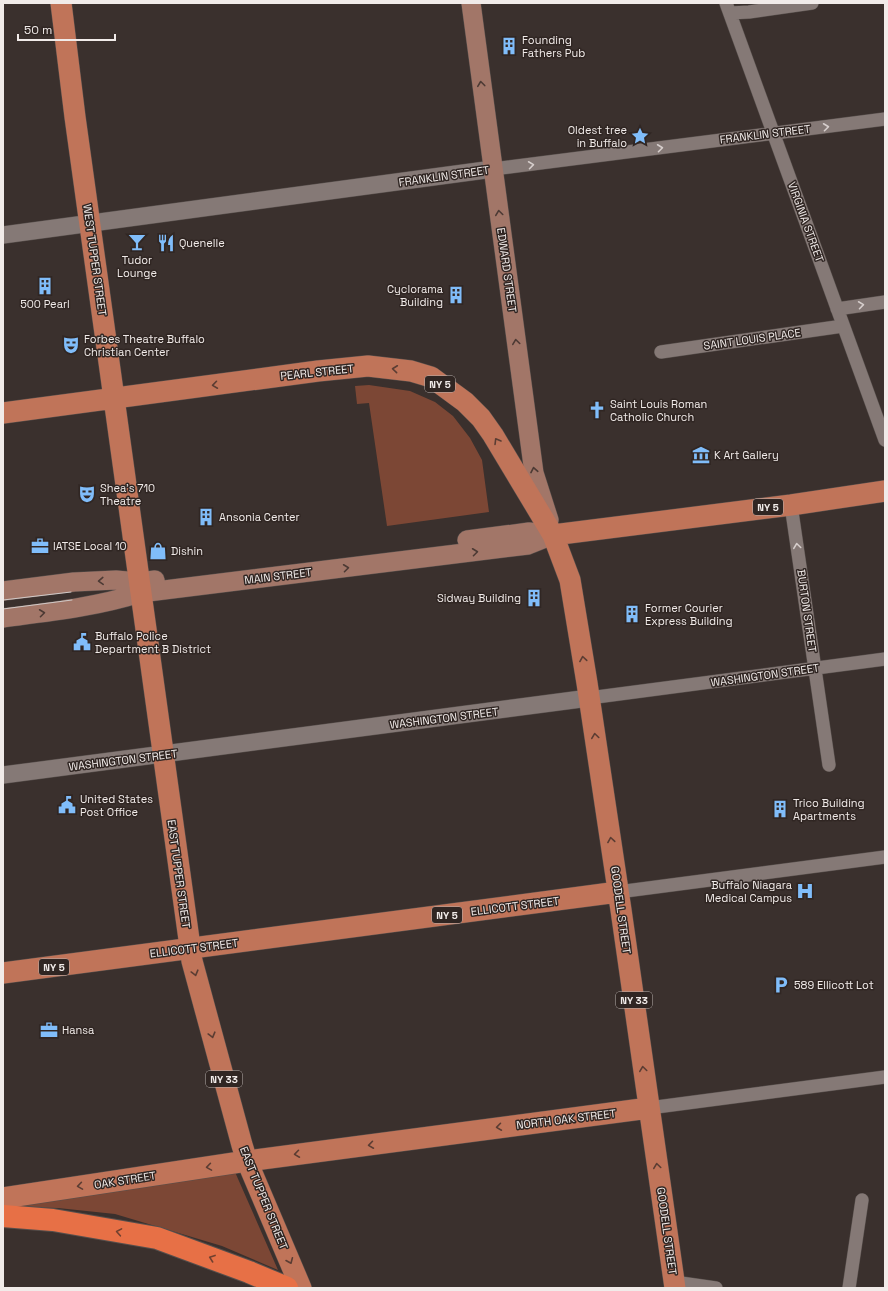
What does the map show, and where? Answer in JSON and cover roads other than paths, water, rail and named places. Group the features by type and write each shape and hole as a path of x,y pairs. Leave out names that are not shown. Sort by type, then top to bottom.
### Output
{"highway":[{"path":"3,1216 52,1220 157,1238 249,1272 287,1288"}],"main road":[{"name":"WEST TUPPER STREET","path":"61,3 74,110 140,587"},
{"name":"EDWARD STREET","path":"471,3 534,473 553,535"},
{"name":"PEARL STREET","path":"3,413 318,371 368,366 411,371 431,377 465,402 481,418 493,435 553,535"},
{"name":"NY 5","path":"553,535 885,491"},
{"path":"3,618 85,607 119,600 140,587 530,532 553,535"},
{"name":"GOODELL STREET","path":"553,535 570,580 618,892 674,1285"},
{"path":"3,591 74,582 116,580 140,587"},
{"name":"EAST TUPPER STREET","path":"140,587 192,961 247,1161 301,1288"},
{"name":"ELLICOTT STREET","path":"3,974 618,892"},
{"name":"NORTH OAK STREET","path":"247,1161 649,1108"},
{"name":"OAK STREET","path":"3,1198 247,1161"}],"street":[{"path":"728,8 749,12 812,3"},
{"name":"VIRGINIA STREET","path":"728,8 885,440"},
{"name":"FRANKLIN STREET","path":"3,235 493,169 885,119"},
{"path":"838,309 885,302"},
{"name":"SAINT LOUIS PLACE","path":"661,352 844,326"},
{"name":"BURTON STREET","path":"791,504 829,765"},
{"name":"WASHINGTON STREET","path":"3,775 885,659"},
{"name":"ELLICOTT STREET","path":"618,892 885,857"},
{"name":"NORTH OAK STREET","path":"649,1108 885,1077"},
{"path":"849,1288 862,1200"},
{"path":"674,1285 716,1288"}],"tram line":[{"path":"3,600 71,592"},
{"path":"3,609 72,600"}],"place":[{"name":"Founding Fathers Pub","path":"509,46"},
{"name":"Oldest tree in Buffalo","path":"640,136"},
{"name":"Tudor Lounge","path":"137,242"},
{"name":"Quenelle","path":"166,243"},
{"name":"500 Pearl","path":"45,286"},
{"name":"Cyclorama Building","path":"456,295"},
{"name":"Forbes Theatre Buffalo Christian Center","path":"71,345"},
{"name":"Saint Louis Roman Catholic Church","path":"597,410"},
{"name":"K Art Gallery","path":"701,455"},
{"name":"Shea's 710 Theatre","path":"87,494"},
{"name":"Ansonia Center","path":"206,517"},
{"name":"IATSE Local 10","path":"40,546"},
{"name":"Dishin","path":"158,551"},
{"name":"Sidway Building","path":"534,598"},
{"name":"Former Courier Express Building","path":"632,614"},
{"name":"Buffalo Police Department B District","path":"82,642"},
{"name":"United States Post Office","path":"67,805"},
{"name":"Trico Building Apartments","path":"780,809"},
{"name":"Buffalo Niagara Medical Campus","path":"805,891"},
{"name":"589 Ellicott Lot","path":"781,985"},
{"name":"Hansa","path":"49,1030"}]}
